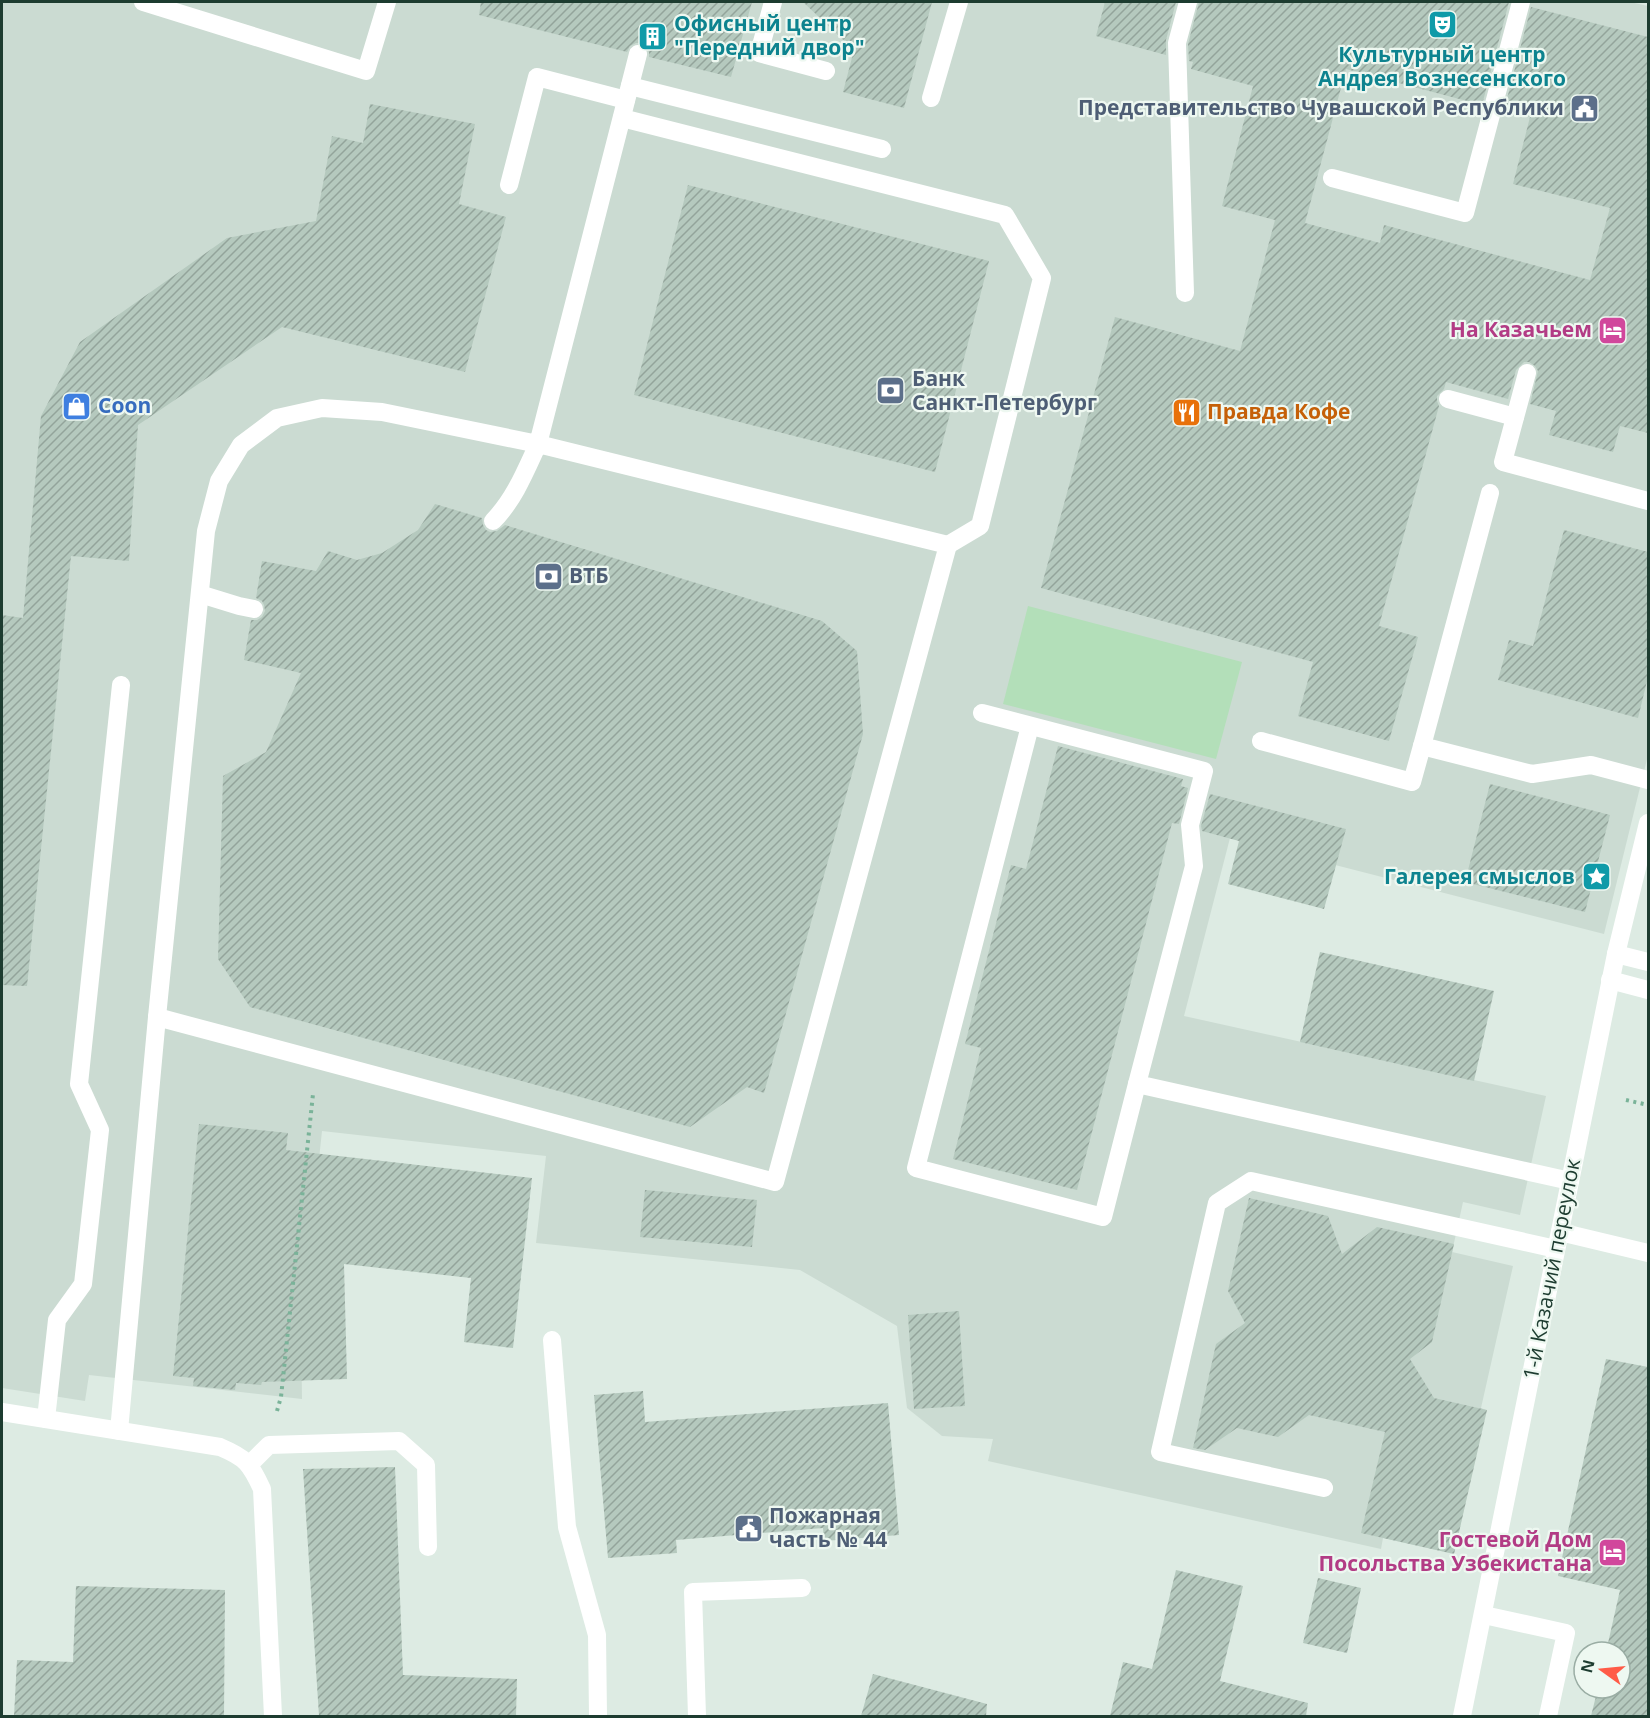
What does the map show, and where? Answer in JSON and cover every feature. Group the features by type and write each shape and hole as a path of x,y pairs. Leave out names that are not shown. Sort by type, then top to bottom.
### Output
{"street":[{"path":"143,2 366,71 387,2"},
{"path":"773,2 759,53 826,71"},
{"path":"932,98 958,2"},
{"path":"1185,293 1176,43 1188,2"},
{"path":"1332,177 1465,213 1521,2"},
{"path":"493,521 521,481 538,444 638,54"},
{"path":"509,185 537,77 628,93 882,149"},
{"path":"157,1017 775,1182 948,545 980,526 1042,278 1005,215 622,118"},
{"path":"1527,373 1503,462 1648,501"},
{"path":"1448,399 1515,417"},
{"path":"119,1431 157,1017 206,531 219,481 241,444 277,418 322,408 382,412 538,444 948,545"},
{"path":"1261,741 1412,782 1490,493"},
{"path":"200,594 254,609"},
{"path":"46,1419 57,1320 83,1284 100,1130 79,1084 121,685"},
{"path":"982,713 1204,771 1190,825 1194,866 1103,1217 916,1168 1030,726"},
{"path":"1422,746 1532,774 1591,765 1648,780"},
{"name":"1-й Казачий переулок","path":"1462,1716 1616,954 1648,823"},
{"path":"1616,954 1648,962"},
{"path":"1611,980 1648,990"},
{"path":"1137,1084 1570,1181"},
{"path":"1324,1488 1160,1452 1217,1203 1251,1181 1558,1241 1648,1253"},
{"path":"552,1340 567,1527 597,1635 598,1716"},
{"path":"2,1412 220,1447 241,1456 254,1472 262,1489 273,1716"},
{"path":"249,1465 268,1445 399,1441 426,1465 428,1547"},
{"path":"697,1716 693,1592 802,1588"},
{"path":"1484,1615 1566,1633 1548,1716"}],"path":[{"path":"276,1415 281,1396 316,1060"},
{"path":"1626,1100 1648,1105"}],"shaded area":[{"path":"2,2 1630,2 1648,6 1648,755 1604,934 1230,838 1184,1016 1546,1096 1520,1215 1463,1202 1452,1252 1513,1266 1481,1408 1486,1410 1454,1554 1383,1538 1381,1549 988,1461 993,1439 942,1436 907,1408 897,1326 800,1270 536,1243 546,1156 322,1131 301,1328 302,1399 89,1375 85,1401 2,1388"}],"green space":[{"path":"1028,606 1242,662 1216,759 1003,704"}],"building":[{"name":"Офисный центр \"Передний двор\"","path":"481,2 752,2 731,77 649,57 646,46 640,43 630,46 627,52 479,15"},
{"path":"803,2 932,2 904,108 843,92 854,50"},
{"path":"1105,2 1176,2 1166,40 1166,55 1096,36"},
{"path":"1199,2 1509,2 1482,105 1346,69 1305,223 1380,243 1384,225 1590,280 1610,208 1513,184 1530,117 1504,110 1531,7 1648,37 1648,433 1620,426 1613,452 1549,435 1556,411 1530,404 1538,371 1529,362 1524,362 1516,370 1508,399 1446,382 1444,389 1437,396 1439,406 1379,626 1418,637 1389,741 1298,716 1313,662 1041,588 1115,317 1240,351 1275,220 1222,206 1253,86 1191,69 1193,62 1189,61 1188,44"},
{"path":"370,104 475,124 459,204 506,217 465,372 282,327 138,425 129,561 71,556 27,986 2,985 2,615 23,618 41,416 80,342 227,238 316,221 332,136 363,143"},
{"path":"688,185 989,261 935,472 634,395"},
{"path":"435,504 482,518 483,525 490,532 497,531 505,525 822,621 857,651 863,734 764,1093 747,1087 690,1127 250,1007 218,959 223,776 266,752 301,673 244,660 251,620 262,617 265,611 262,601 256,598 262,561 316,571 328,551 357,560 382,553 418,530"},
{"path":"1564,530 1648,552 1648,677 1638,718 1498,680 1509,640 1533,646"},
{"path":"1058,746 1183,779 1181,786 1188,788 1179,824 1172,823 1077,1190 953,1159 981,1048 965,1044 1011,865 1026,869"},
{"path":"1490,784 1610,815 1585,912 1465,882"},
{"path":"1210,794 1346,829 1324,909 1228,884 1239,841 1202,831 1201,826"},
{"path":"1320,952 1494,991 1474,1081 1300,1042"},
{"path":"199,1124 288,1133 286,1150 532,1178 513,1348 464,1342 471,1278 344,1264 347,1379 262,1382 261,1385 236,1383 235,1390 193,1386 194,1378 173,1376"},
{"path":"645,1190 757,1200 752,1247 640,1237"},
{"path":"1249,1198 1328,1216 1342,1254 1377,1227 1454,1244 1432,1342 1410,1359 1434,1398 1487,1410 1454,1554 1361,1533 1385,1432 1309,1415 1278,1437 1237,1428 1205,1450 1193,1448 1216,1344 1245,1323 1228,1291"},
{"path":"959,1311 965,1406 914,1409 908,1315"},
{"path":"1606,1359 1648,1367 1648,1716 1591,1716 1595,1700 1632,1700 1632,1640 1609,1640 1620,1590 1558,1576"},
{"path":"643,1391 645,1422 888,1403 899,1535 824,1541 823,1528 676,1540 677,1553 608,1558 594,1395"},
{"path":"395,1467 403,1675 517,1679 516,1716 319,1716 303,1469"},
{"path":"1176,1570 1243,1586 1220,1681 1308,1703 1306,1716 1110,1716 1123,1662 1152,1669"},
{"path":"1318,1578 1361,1588 1347,1653 1303,1643"},
{"path":"76,1586 225,1590 224,1716 14,1716 17,1660 73,1662"},
{"path":"873,1674 987,1704 986,1716 861,1716"}],"place":[{"name":"Культурный центр Андрея Вознесенского","path":"1442,24"},
{"name":"Офисный центр \"Передний двор\"","path":"653,36"},
{"name":"Представительство Чувашской Республики","path":"1585,108"},
{"name":"На Казачьем","path":"1613,330"},
{"name":"Банк Санкт-Петербург","path":"891,391"},
{"name":"Coon","path":"77,406"},
{"name":"Правда Кофе","path":"1186,412"},
{"name":"ВТБ","path":"548,576"},
{"name":"Галерея смыслов","path":"1596,877"},
{"name":"Пожарная часть № 44","path":"748,1528"},
{"name":"Гостевой Дом Посольства Узбекистана","path":"1613,1552"}]}
